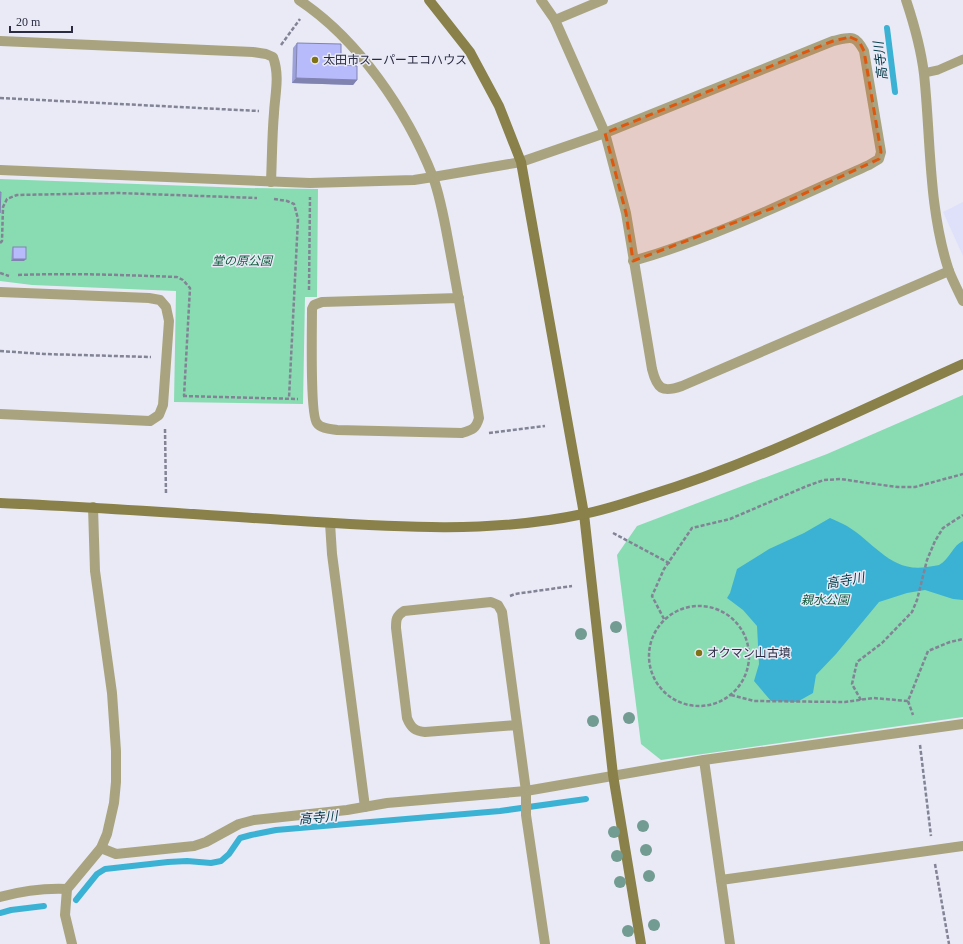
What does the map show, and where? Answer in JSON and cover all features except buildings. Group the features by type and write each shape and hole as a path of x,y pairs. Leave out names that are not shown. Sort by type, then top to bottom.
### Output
{"street":[{"path":"299,0 321,16 349,43 375,73 396,103 433,177 440,201 459,298 479,418 477,426 472,430 462,433 337,430 325,428 317,424 314,417 313,399 312,309 314,305 322,302 459,298"},
{"path":"430,0 470,52 499,106 520,162 584,514 613,775 641,944"},
{"path":"541,0 556,20 606,133 626,213 633,261 655,381 662,388 670,390 682,386 949,271"},
{"path":"556,20 603,0"},
{"path":"906,0 912,17 924,73 935,206 941,242 949,271 963,301"},
{"path":"0,170 310,183 414,180 520,162 606,133 833,41 850,37 859,41 864,51 881,152 878,160 752,217 675,248 633,261"},
{"path":"0,41 253,52 274,57 277,68 277,87 274,112 271,182"},
{"path":"0,292 149,298 160,300 166,307 169,321 165,396 159,415 150,421 0,414"},
{"path":"0,504 93,507 385,527 482,526 536,522 584,514 676,487 728,469 963,364"},
{"path":"72,944 65,915 67,889 101,848 107,834 114,803 116,782 116,751 112,693 95,571 93,507"},
{"path":"330,523 332,554 365,807"},
{"path":"516,725 426,732 416,731 411,726 407,718 396,628 396,620 398,615 404,611 492,602 498,605 502,612 526,791 526,815 545,944"},
{"path":"101,848 116,854 194,846 206,842 239,824 254,820 347,810 388,803 526,791 704,760 963,724"},
{"path":"704,760 730,944"},
{"path":"721,880 963,846"},
{"path":"0,897 42,888 67,889"}],"lane":[{"path":"924,73 938,70 963,60"}],"path":[{"path":"274,57 284,40 304,13"},
{"path":"0,98 274,112"},
{"path":"310,183 309,297 314,305"},
{"path":"0,243 2,241 3,208 7,199 18,195 118,193 259,198"},
{"path":"266,198 287,201 294,204 298,218 289,398"},
{"path":"0,351 44,354 156,357"},
{"path":"165,396 313,399"},
{"path":"159,415 165,428 166,495"},
{"path":"477,426 487,433 545,426"},
{"path":"664,620 652,596 669,563 692,528 730,519 824,480 841,479 898,486 915,486 963,474"},
{"path":"862,700 852,684 857,662 882,643 912,612 917,600 927,560 943,528 963,515"},
{"path":"613,533 669,563"},
{"path":"498,605 508,597 515,594 572,586"},
{"path":"694,606 708,606 720,610 732,618 743,631 747,639 750,658 745,677 731,695 714,704 695,706 679,703 665,694 656,683 650,671 648,658 649,645 654,633 664,620 682,608 694,606"},
{"path":"949,944 932,851 918,730 908,701 928,651 950,642 963,639"},
{"path":"731,695 754,701 845,702 873,698 908,701"}],"highlighted area":[{"path":"850,37 859,41 864,51 881,152 879,159 773,208 633,261 626,213 605,133 833,41"}],"shaded area":[{"path":"963,202 963,256 943,212"}],"green space":[{"name":"堂の原公園","path":"0,179 247,188 318,189 317,297 305,297 303,404 174,402 176,291 32,285 0,281"},
{"name":"親水公園","path":"963,395 963,717 661,760 641,744 617,555 637,526 827,454"}],"water":[{"path":"830,518 857,533 893,561 914,568 939,565 963,541 963,600 953,599 925,590 907,593 879,602 836,654 816,675 813,693 797,702 771,701 754,681 759,664 757,626 743,610 727,598 730,593 737,569 769,549 804,533"}],"waterway":[{"name":"高寺川","path":"887,28 895,92"},
{"name":"高寺川","path":"76,900 97,874 105,869 168,862 187,861 211,863 221,861 229,854 240,838 276,830 500,811 586,799"},
{"name":"高寺川","path":"0,913 11,910 44,906"}],"place":[{"name":"太田市スーパーエコハウス","path":"315,60"},
{"name":"オクマン山古墳","path":"699,653"}]}
